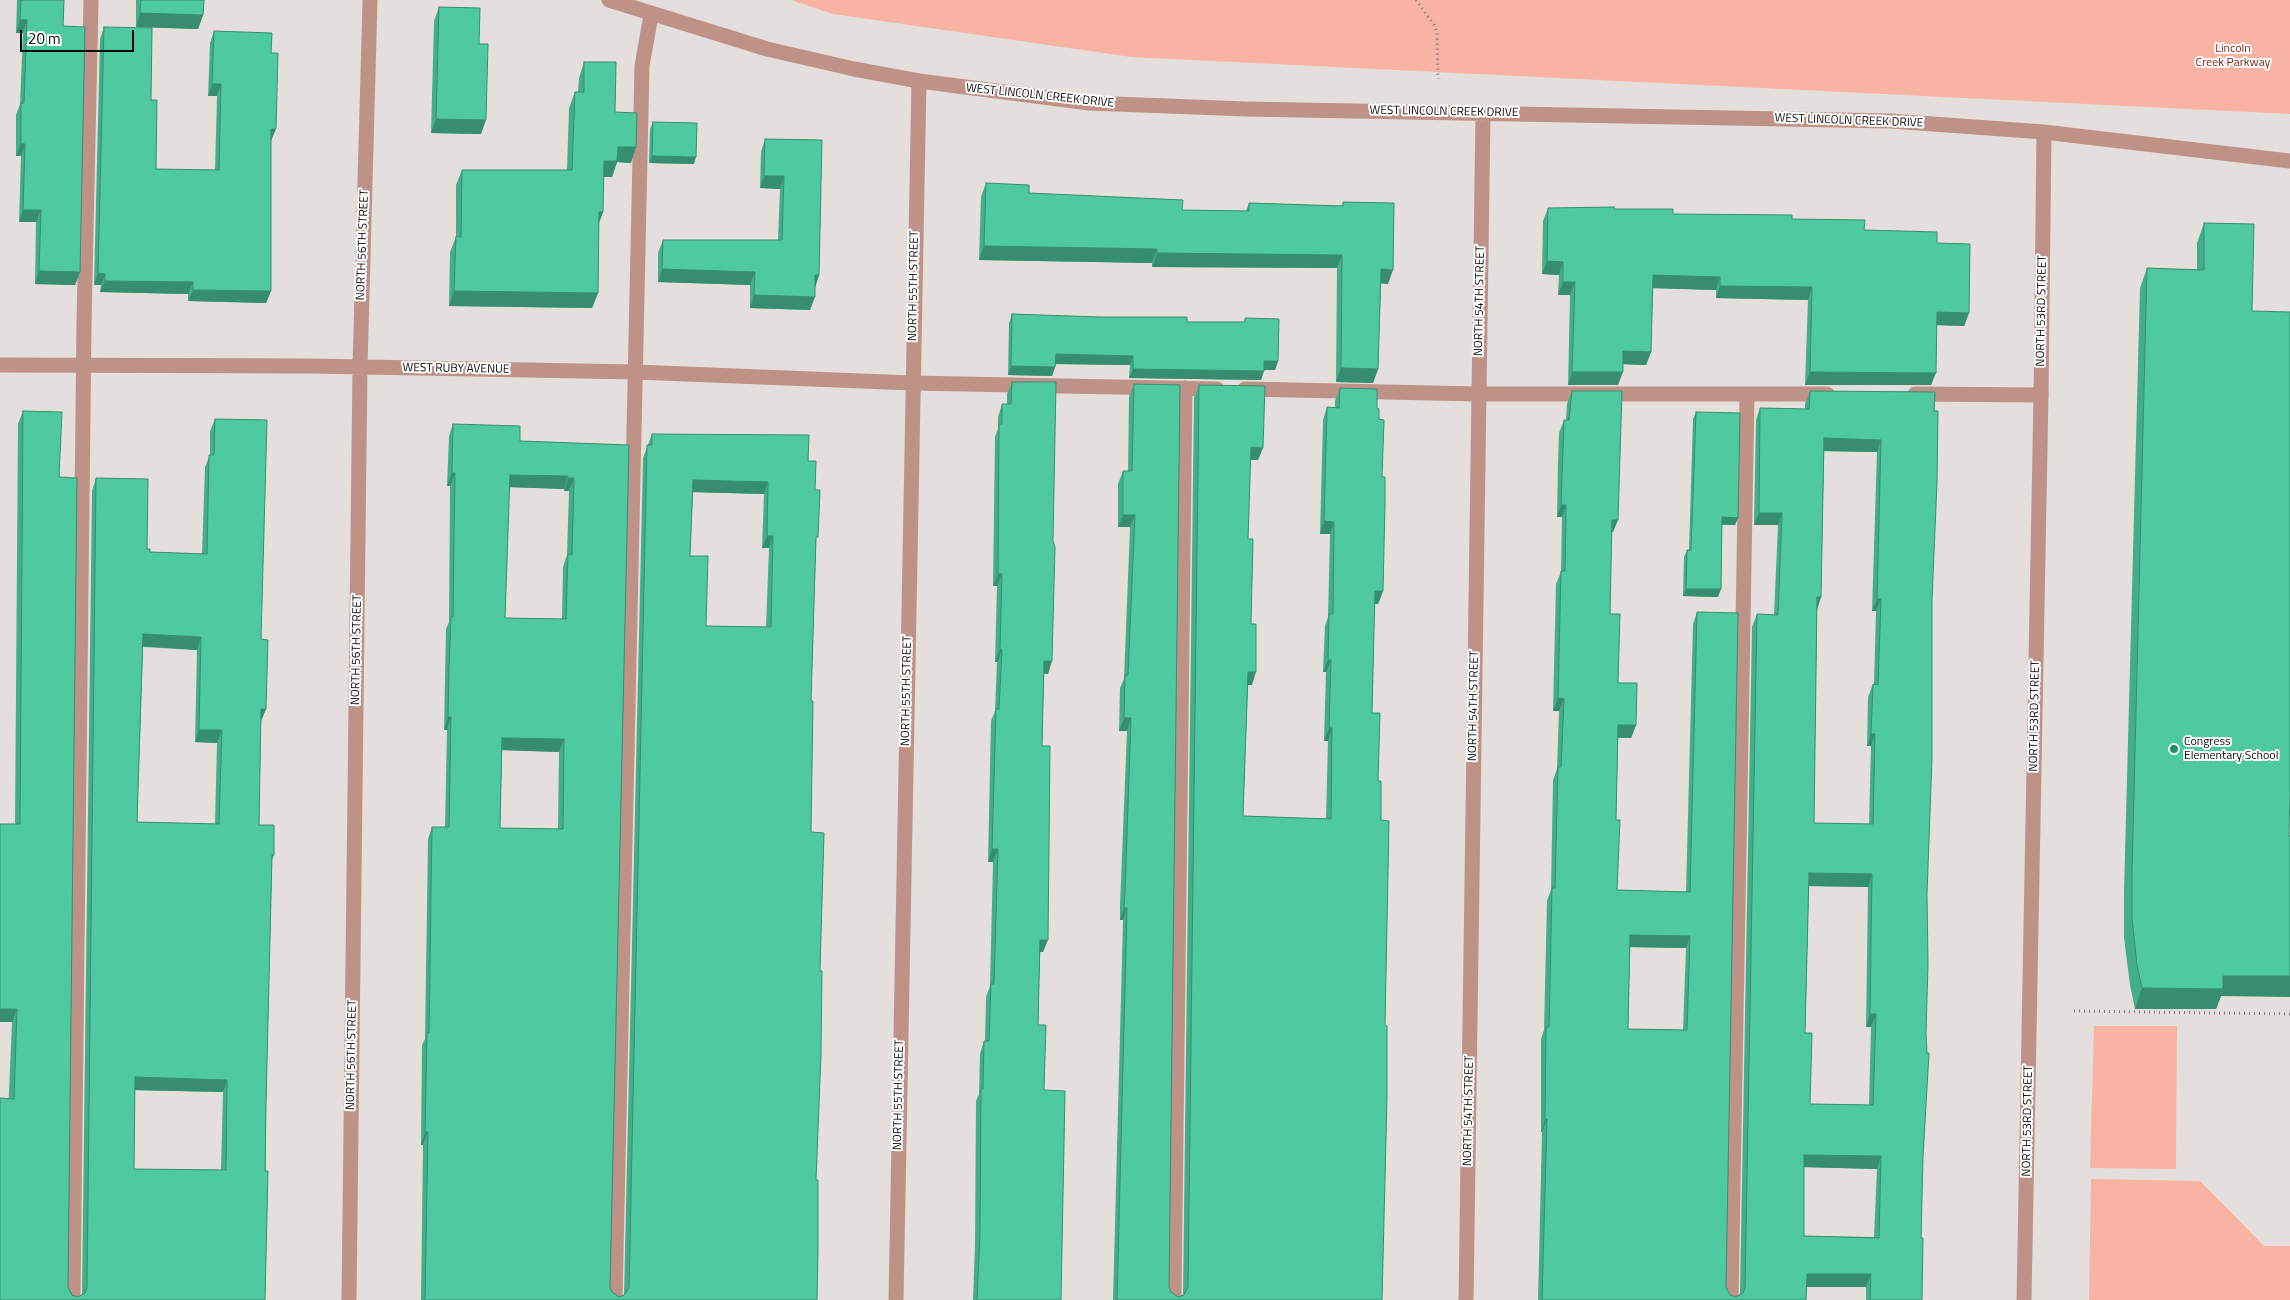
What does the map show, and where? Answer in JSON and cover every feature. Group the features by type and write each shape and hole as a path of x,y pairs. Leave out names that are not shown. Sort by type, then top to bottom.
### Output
{"street":[{"path":"73,1300 84,365 91,0"},
{"name":"NORTH 56TH STREET","path":"349,1300 360,367 370,0"},
{"name":"WEST LINCOLN CREEK DRIVE","path":"609,0 652,15 767,49 854,69 919,81 1089,102 1174,108 1882,121 2044,132 2290,161"},
{"path":"615,1300 642,66 652,15"},
{"name":"NORTH 55TH STREET","path":"896,1300 919,81"},
{"name":"NORTH 54TH STREET","path":"1466,1300 1483,113"},
{"name":"NORTH 53RD STREET","path":"2024,1300 2041,395 2044,132"},
{"name":"WEST RUBY AVENUE","path":"0,365 360,367 635,372 912,383 1479,394 1845,394"},
{"path":"1174,1300 1186,388"},
{"path":"1731,1300 1747,394"},
{"path":"1904,394 2041,395"}],"path":[{"path":"1416,0 1434,25 1436,32 1438,79"},
{"path":"2074,1011 2290,1014"}],"green space":[{"name":"Lincoln Creek Parkway","path":"791,0 2290,0 2290,114 1131,57 833,14"},
{"path":"2094,1026 2177,1026 2176,1169 2090,1168"},
{"path":"2091,1179 2200,1181 2264,1246 2290,1246 2290,1300 2089,1300"}],"building":[{"path":"21,0 64,0 63,26 85,27 80,272 39,271 41,210 23,210 25,144 21,144 21,103 24,103 27,20 20,20"},
{"path":"141,0 204,0 203,15 140,13"},
{"path":"439,7 480,8 479,44 488,44 486,120 436,119"},
{"path":"104,27 152,28 151,100 157,100 156,169 219,170 221,84 212,84 214,31 272,33 271,53 278,53 276,129 271,129 271,291 193,290 193,282 105,281 105,274 98,273"},
{"path":"584,62 616,62 615,112 637,113 636,147 618,147 617,161 604,161 603,212 599,212 598,293 454,291 456,236 461,237 462,170 572,170 575,92 584,92"},
{"path":"653,122 697,123 696,157 652,156"},
{"path":"765,139 822,140 819,275 815,275 815,297 754,295 755,272 662,269 663,240 782,240 784,176 764,176"},
{"path":"986,183 1029,185 1029,193 1183,200 1182,210 1249,211 1249,203 1343,206 1343,202 1394,203 1393,270 1381,269 1378,369 1341,368 1342,255 1157,253 1157,249 984,246"},
{"path":"1614,207 1614,209 1673,209 1673,214 1792,215 1792,219 1865,220 1864,230 1937,232 1937,243 1970,244 1969,313 1937,312 1936,373 1810,372 1812,287 1720,286 1720,277 1653,275 1651,352 1623,351 1623,372 1572,372 1575,282 1563,282 1563,262 1547,261 1548,208"},
{"path":"2204,223 2254,224 2252,311 2290,312 2290,976 2223,976 2223,989 2142,988 2137,965 2132,918 2132,872 2147,268 2204,270"},
{"path":"1012,314 1187,317 1187,322 1245,322 1245,318 1279,319 1278,361 1264,361 1264,371 1133,369 1133,356 1056,354 1055,367 1011,366"},
{"path":"1012,382 1056,382 1052,661 1044,661 1042,746 1050,746 1048,940 1040,940 1038,1025 1046,1025 1044,1090 1065,1091 1061,1300 977,1300 980,1233 981,1089 983,1089 984,1041 989,1041 991,984 994,984 998,849 992,849 996,709 999,709 1002,650 1000,649 1002,574 998,574 999,424 1002,424 1002,404 1011,404"},
{"path":"1134,384 1180,385 1169,1287 1171,1292 1178,1297 1184,1295 1188,1287 1199,385 1265,386 1263,448 1251,447 1248,539 1253,539 1251,624 1256,624 1256,672 1248,672 1243,816 1331,819 1332,728 1329,728 1331,660 1328,660 1329,614 1333,614 1334,522 1324,521 1327,407 1339,408 1340,388 1377,389 1379,419 1384,420 1382,477 1385,477 1385,504 1383,591 1375,591 1372,713 1380,713 1378,781 1381,781 1381,820 1389,821 1385,1025 1387,1026 1387,1097 1382,1300 1117,1300 1127,908 1124,908 1131,718 1124,718 1125,675 1128,675 1135,515 1123,515 1123,471 1132,471"},
{"path":"1572,391 1622,391 1618,520 1612,520 1610,614 1620,614 1618,683 1637,683 1636,725 1618,725 1616,820 1620,820 1617,890 1690,892 1697,612 1738,613 1726,1287 1730,1295 1736,1297 1743,1293 1745,1288 1757,614 1778,615 1782,513 1759,513 1760,408 1809,409 1810,391 1935,392 1934,411 1938,411 1937,482 1932,600 1932,758 1927,894 1928,964 1926,1033 1927,1053 1929,1053 1923,1157 1922,1300 1870,1300 1871,1274 1807,1274 1806,1300 1542,1300 1547,1119 1545,1119 1546,1027 1549,1027 1552,888 1555,888 1558,767 1561,767 1564,699 1558,698 1561,571 1565,571 1566,505 1561,505 1564,420 1569,420","holes":["1824,438 1881,440 1877,599 1881,599 1878,685 1873,684 1871,734 1875,734 1873,824 1814,823 1817,597 1821,597","1809,873 1872,874 1870,1014 1876,1014 1873,1105 1810,1104 1812,1033 1805,1033","1630,935 1690,936 1687,1030 1628,1029","1804,1155 1881,1156 1879,1238 1804,1236"]},
{"path":"23,411 62,412 59,477 77,478 68,1287 72,1295 78,1297 85,1293 87,1288 96,478 148,479 147,549 150,549 150,552 207,554 209,455 214,455 215,419 267,420 261,639 268,640 266,709 261,709 259,825 274,825 274,855 272,855 266,1104 265,1171 268,1171 265,1300 0,1300 0,1098 14,1099 17,1009 0,1009 0,824 20,824","holes":["143,634 201,637 199,730 222,730 219,824 137,822","135,1077 227,1080 226,1170 134,1169"]},
{"path":"1696,412 1740,413 1738,518 1722,517 1721,589 1686,589 1687,550 1691,550"},
{"path":"453,424 520,426 520,441 629,445 610,1287 612,1292 619,1297 624,1295 629,1288 647,445 652,445 652,434 809,435 808,461 816,461 815,490 820,490 818,537 816,537 811,701 813,701 811,832 824,833 820,971 822,971 821,1054 816,1180 818,1180 817,1300 425,1300 428,1132 425,1132 427,1033 429,1033 432,827 449,827 451,717 448,717 451,617 453,617 455,473 452,473","holes":["510,475 568,476 568,478 574,478 572,555 568,554 566,619 505,618","693,480 768,482 767,536 773,536 771,627 706,626 708,556 690,556","502,738 564,739 563,829 500,828"]}],"place":[{"name":"Congress Elementary School","path":"2174,749"}]}
